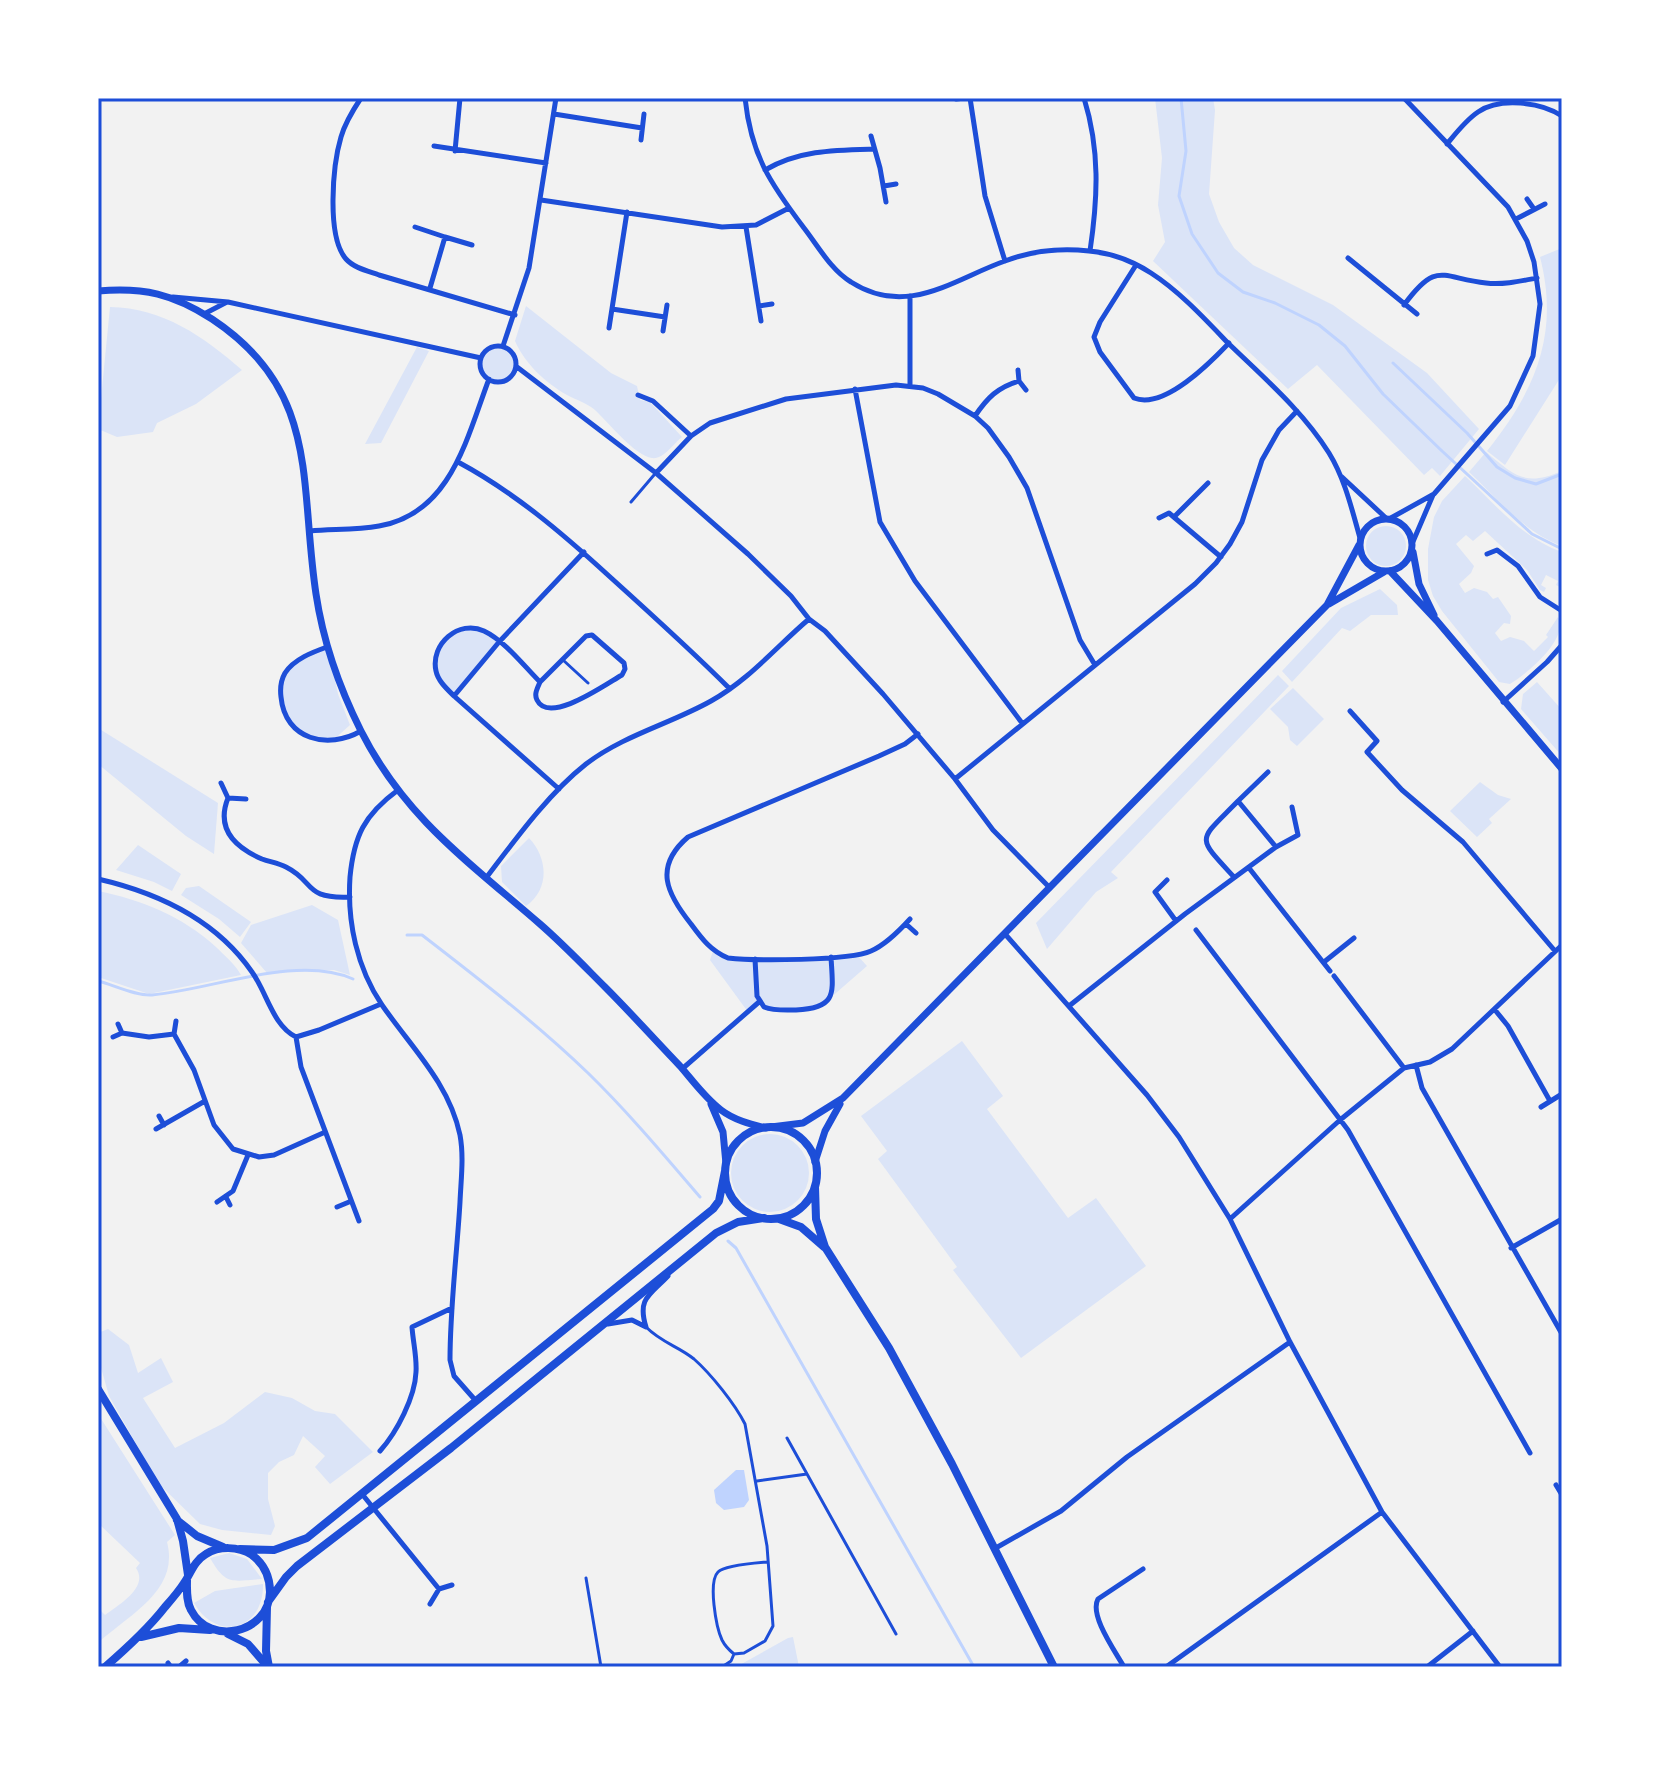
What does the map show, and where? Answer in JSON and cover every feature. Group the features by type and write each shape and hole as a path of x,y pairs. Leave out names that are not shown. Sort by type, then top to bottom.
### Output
{"main road":[{"path":"177,1519 197,1536 225,1548 274,1550 307,1538 713,1209 719,1201 730,1150 753,1131 768,1128 796,1135 809,1147 815,1162 816,1219 825,1247 889,1348 952,1464 1054,1667"},
{"path":"726,1168 729,1193 748,1213 801,1227 825,1247"},
{"path":"140,1637 179,1628 219,1631 242,1630 251,1625 297,1566 489,1417 678,1263 728,1226 799,1209 815,1187"},
{"path":"98,1389 177,1519 185,1548 190,1608 200,1622 248,1644 269,1667"},
{"path":"477,1403 489,1417"},
{"path":"105,1667 140,1637 204,1555 225,1548"},
{"path":"240,1549 254,1557 265,1569 270,1591 266,1651 269,1667"}],"street":[{"path":"361,98 341,137 336,164 336,241 345,258 359,268 515,315"},
{"path":"455,151 460,98"},
{"path":"503,346 527,277 556,98"},
{"path":"745,98 750,137 765,170 827,259 851,282 875,292 910,296 939,291 1005,261 1045,251 1090,251 1136,265 1174,291 1283,394 1329,453 1341,476 1361,553 1369,566 1387,572 1437,621 1562,769"},
{"path":"956,99 968,98 985,196 1005,261"},
{"path":"1084,98 1094,130 1098,162 1090,251"},
{"path":"98,291 156,292 204,314 247,346 280,389 303,453 316,594 328,647 361,731 398,790 442,841 541,925 607,989 708,1099 730,1116 768,1128 803,1123 843,1098 1327,605 1373,522 1388,519 1434,494 1510,406 1527,373 1539,325 1537,278 1527,241 1500,195 1404,98"},
{"path":"1447,144 1472,116 1492,106 1534,105 1562,116"},
{"path":"554,114 642,128"},
{"path":"641,140 644,114"},
{"path":"871,136 886,202"},
{"path":"434,146 546,163"},
{"path":"765,170 789,158 818,151 874,149"},
{"path":"884,186 896,184"},
{"path":"1527,199 1534,209"},
{"path":"541,200 722,227 746,227 765,222 789,208"},
{"path":"1516,219 1545,204"},
{"path":"609,328 627,212"},
{"path":"415,227 472,245"},
{"path":"746,227 761,321"},
{"path":"430,288 445,237"},
{"path":"1348,258 1417,314"},
{"path":"1136,265 1094,337 1100,352 1134,398 1145,401 1162,396 1190,379 1229,343"},
{"path":"1404,305 1417,288 1433,275 1451,275 1486,283 1537,278"},
{"path":"168,296 228,302 481,358"},
{"path":"910,296 910,385"},
{"path":"204,314 228,302"},
{"path":"759,306 772,304"},
{"path":"663,331 667,305"},
{"path":"612,309 665,317"},
{"path":"503,346 515,355 517,367 506,380 496,382 481,370 481,358 489,348 503,346"},
{"path":"517,367 656,473 791,596 918,734 993,830 1050,888"},
{"path":"1018,370 1019,381 1026,390"},
{"path":"310,531 380,526 410,515 437,494 458,462 489,379"},
{"path":"975,416 1003,386 1019,381"},
{"path":"656,473 691,436 710,423 786,399 910,385 938,394 975,416 1002,446 1027,488 1080,640 1095,665"},
{"path":"855,389 880,522 915,581 1022,723"},
{"path":"638,395 653,401 691,436"},
{"path":"955,779 1195,584 1221,557 1242,522 1262,460 1279,430 1297,411"},
{"path":"458,462 558,529 663,623 730,689"},
{"path":"1341,476 1388,519 1405,528 1412,546 1419,584 1437,621"},
{"path":"1159,518 1208,483"},
{"path":"1327,605 1406,562 1434,494"},
{"path":"1169,512 1221,557"},
{"path":"1487,554 1497,550 1518,566 1540,597 1562,611"},
{"path":"454,696 499,642 584,552"},
{"path":"485,879 559,789 589,762 617,743 696,709 730,689 809,619"},
{"path":"540,682 484,631 473,628 450,634 437,651 436,671 454,696 559,789"},
{"path":"592,635 624,663 625,669 622,675 555,710 547,709 536,698 536,690 563,660 586,636 592,635"},
{"path":"328,647 310,653 285,673 280,690 282,707 288,721 314,739 332,742 347,739 361,731"},
{"path":"1503,702 1561,648"},
{"path":"1350,711 1377,741 1367,752 1402,790 1463,842 1555,951"},
{"path":"916,933 908,922 872,951 831,957 728,958 713,951 681,912 666,879 673,852 688,837 879,756 918,734"},
{"path":"1234,877 1206,846 1204,839 1208,831 1268,772"},
{"path":"221,783 228,798 222,818 225,830 233,839 261,859 290,869 318,894 332,898 350,897"},
{"path":"398,790 372,814 357,837 352,856 350,897 356,945 363,970 381,1004 442,1086 452,1106 459,1132 462,1156 451,1368 477,1403"},
{"path":"228,798 246,799"},
{"path":"1238,801 1276,847"},
{"path":"1069,1006 1234,877 1298,835 1292,807"},
{"path":"1249,868 1404,1068"},
{"path":"98,879 158,897 194,916 234,949 255,976 285,1032 296,1037 381,1004"},
{"path":"1167,880 1155,892 1176,921"},
{"path":"1196,930 1340,1120 1379,1182 1530,1453"},
{"path":"1005,934 1147,1095 1179,1137 1230,1219 1290,1342 1382,1512 1500,1667"},
{"path":"1324,962 1354,938"},
{"path":"1230,1219 1340,1120 1404,1068 1442,1056 1562,945"},
{"path":"755,959 755,988 759,1002 778,1011 821,1006 827,1001 832,987 831,957"},
{"path":"682,1069 759,1002"},
{"path":"1495,1010 1508,1026 1550,1101"},
{"path":"176,1021 174,1034 182,1045 220,1135 233,1149 248,1155 274,1155 323,1133"},
{"path":"118,1024 122,1033"},
{"path":"113,1037 122,1033 149,1037 174,1034"},
{"path":"296,1037 301,1067 323,1133 359,1221"},
{"path":"1416,1065 1422,1088 1562,1334"},
{"path":"1541,1107 1562,1094"},
{"path":"815,1162 825,1131 843,1098"},
{"path":"708,1099 723,1132 726,1168"},
{"path":"156,1129 205,1101"},
{"path":"159,1116 164,1125"},
{"path":"217,1202 226,1197 240,1180 248,1155"},
{"path":"226,1197 230,1205"},
{"path":"337,1207 349,1202"},
{"path":"1511,1248 1562,1219"},
{"path":"646,1327 642,1312 644,1299 678,1263"},
{"path":"380,1451 408,1402 416,1374 412,1327 452,1308"},
{"path":"602,1326 632,1320 646,1327"},
{"path":"994,1549 1061,1511 1127,1457 1290,1342"},
{"path":"1556,1485 1562,1495"},
{"path":"362,1494 439,1589"},
{"path":"1166,1667 1382,1512"},
{"path":"1124,1667 1096,1615 1094,1605 1098,1599 1143,1569"},
{"path":"430,1604 439,1589 452,1585"},
{"path":"1427,1667 1473,1631"},
{"path":"179,1667 186,1661"}],"lane":[{"path":"631,502 656,473"},
{"path":"563,660 588,683"},
{"path":"646,1327 666,1344 695,1360 739,1412 745,1424 757,1481 773,1618 771,1634 765,1641 744,1653 734,1654"},
{"path":"787,1438 896,1634"},
{"path":"757,1481 807,1474"},
{"path":"734,1654 719,1632 714,1576 723,1568 767,1562"},
{"path":"586,1578 601,1667"},
{"path":"722,1667 731,1661 734,1654"}],"shaded area":[{"path":"1155,98 1213,98 1215,110 1209,194 1219,222 1234,248 1253,265 1333,305 1427,373 1479,429 1440,476 1432,468 1424,475 1317,365 1288,389 1153,261 1165,242 1158,205 1162,158"},
{"path":"1562,248 1559,347 1562,351 1562,375 1505,465 1487,451 1518,406 1539,360 1547,311 1540,257"},
{"path":"526,306 611,373 637,386 640,400 650,402 682,437 660,456 645,456 592,408 551,385 530,365 515,341"},
{"path":"110,307 148,312 165,318 197,335 242,370 196,404 157,423 153,432 117,437 98,429"},
{"path":"498,345 511,350 516,363 511,376 498,381 485,376 480,363 485,350"},
{"path":"417,347 429,351 381,443 365,444"},
{"path":"1486,452 1513,473 1529,478 1562,471 1562,546 1524,524 1469,472"},
{"path":"1465,476 1522,530 1562,552 1562,588 1556,585 1558,581 1546,575 1541,585 1546,588 1544,592 1527,570 1485,531 1473,541 1466,535 1456,544 1474,566 1459,584 1465,593 1474,588 1487,592 1493,599 1498,597 1511,616 1510,624 1504,623 1495,633 1501,641 1510,637 1524,641 1534,651 1548,637 1546,635 1558,617 1560,625 1553,645 1536,664 1510,684 1499,682 1442,611 1428,580 1428,549 1434,517 1442,501"},
{"path":"1386,526 1400,532 1406,546 1400,560 1386,566 1372,560 1366,546 1372,532"},
{"path":"1380,589 1397,605 1398,615 1371,615 1350,631 1342,628 1292,682 1282,671 1341,608"},
{"path":"473,628 499,642 454,696 439,673 436,654 448,639"},
{"path":"328,647 338,694 350,725 331,742 314,739 288,721 280,690 285,673 295,662"},
{"path":"1278,675 1289,686 1111,872 1118,878 1096,892 1047,949 1036,923"},
{"path":"1537,682 1562,710 1562,756 1521,709 1523,694"},
{"path":"1293,688 1324,719 1297,746 1290,740 1288,727 1270,709"},
{"path":"98,728 218,803 214,854 186,836 98,764"},
{"path":"1480,782 1498,795 1511,799 1489,819 1492,823 1477,837 1450,811"},
{"path":"529,838 540,855 544,873 539,891 526,906 502,882 501,866"},
{"path":"138,845 181,874 172,891 116,870"},
{"path":"199,886 251,922 240,937 219,919 181,895 186,888"},
{"path":"98,891 146,904 189,926 216,947 241,975 149,994 98,977"},
{"path":"312,905 338,920 350,975 334,970 267,973 241,943 251,925"},
{"path":"713,951 741,959 857,955 867,966 821,1006 778,1011 759,1002 748,1012 710,960"},
{"path":"962,1041 1003,1096 987,1109 1068,1218 1096,1198 1146,1266 1021,1358 953,1270 957,1267 878,1159 887,1151 861,1116"},
{"path":"770,1134 785,1137 798,1145 806,1158 809,1173 806,1188 798,1201 785,1209 770,1212 755,1209 742,1201 734,1188 731,1173 734,1158 742,1145 755,1137"},
{"path":"108,1329 129,1345 138,1373 161,1358 173,1382 143,1398 175,1448 224,1423 265,1392 292,1398 315,1411 335,1414 373,1452 330,1484 315,1467 325,1456 303,1436 294,1455 279,1462 268,1473 268,1499 275,1526 271,1535 222,1530 200,1524 159,1484 109,1396 98,1357 98,1333"},
{"path":"98,1414 175,1535 167,1542 169,1559 159,1588 136,1612 98,1643 98,1614 101,1611 105,1615 136,1588 139,1575 136,1568 140,1563 98,1523"},
{"path":"229,1553 247,1559 262,1579 237,1581 226,1577 210,1558"},
{"path":"263,1584 256,1612 238,1626 226,1627 215,1623 204,1616 194,1603 215,1591"},
{"path":"793,1637 799,1667 736,1667 788,1638"}],"water":[{"path":"736,1470 744,1470 749,1500 744,1507 724,1510 716,1503 714,1490"}],"waterway":[{"path":"1181,98 1186,151 1179,196 1192,234 1218,273 1243,292 1275,303 1319,325 1345,346 1383,394 1532,534 1562,549"},
{"path":"1393,363 1467,433 1497,467 1515,478 1536,484 1562,474"},
{"path":"407,935 422,935 568,1055 646,1134 700,1197"},
{"path":"98,981 152,995 280,972 331,972 353,979"},
{"path":"728,1241 736,1248 974,1667"}]}
